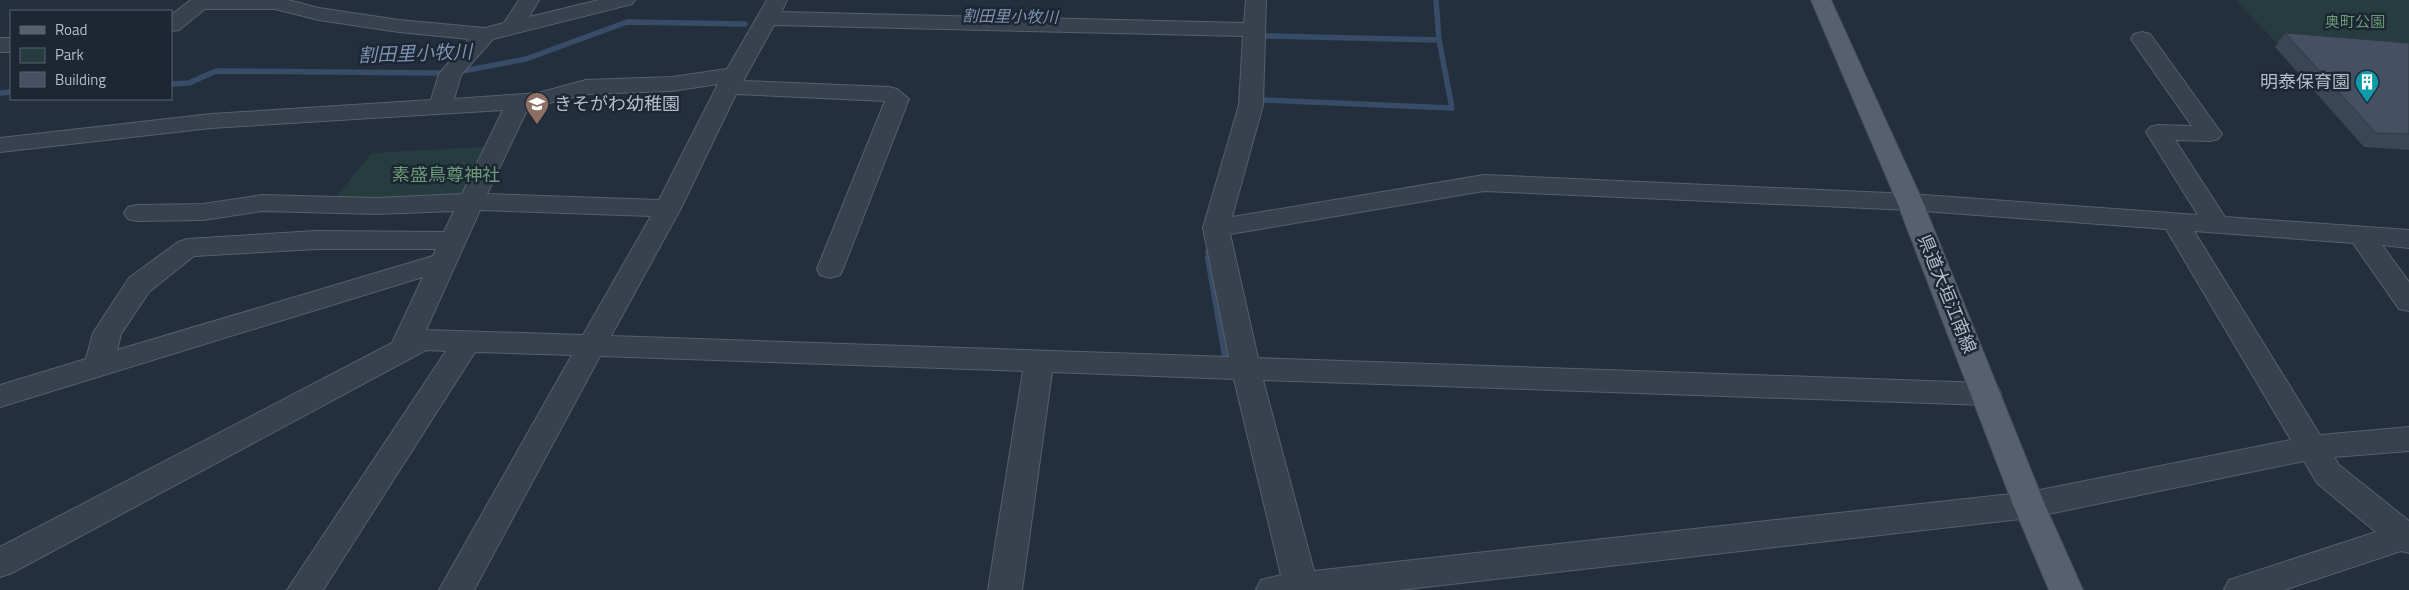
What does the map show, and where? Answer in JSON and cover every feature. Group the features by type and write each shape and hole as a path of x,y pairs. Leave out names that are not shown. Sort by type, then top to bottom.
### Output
{"main road":[{"name":"県道大垣江南線","path":"1821,0 1910,202 2029,505 2066,590"}],"street":[{"path":"512,28 529,0"},
{"path":"172,24 200,3 277,1 319,14 399,26 485,34 625,0"},
{"path":"1256,0 1251,105 1216,228 1292,589 2029,505 2314,447 2409,439"},
{"path":"456,590 668,208 731,81 772,9 1254,30"},
{"path":"440,108 452,71 485,34"},
{"path":"2142,39 2210,134 2158,132 2217,225"},
{"path":"0,145 210,121 519,102 539,100 586,87 731,81 889,94 897,99 830,269"},
{"path":"403,350 519,102"},
{"path":"1216,228 1484,184 1910,202 2409,239"},
{"path":"136,213 203,212 262,203 377,206 471,202 668,208"},
{"path":"2175,222 2314,447 2328,474 2407,537"},
{"path":"2361,236 2409,302"},
{"path":"99,367 107,333 139,284 187,248 316,240 448,252"},
{"path":"0,396 99,367 448,252"},
{"path":"0,562 422,340 1986,394"},
{"path":"304,590 467,342"},
{"path":"1005,590 1039,361"},
{"path":"2241,590 2407,537"}],"green space":[{"name":"奥町公園","path":"2235,0 2409,0 2409,45 2276,42"},
{"name":"素盛鳥尊神社","path":"498,146 471,202 330,204 372,153"}],"building":[{"name":"明泰保育園","path":"2285,33 2409,43 2409,134 2376,133"}],"waterway":[{"name":"割田里小牧川","path":"1436,0 1439,40"},
{"name":"割田里小牧川","path":"172,84 189,83 216,71 435,73 463,71 526,59 627,22 745,24"},
{"name":"割田里小牧川","path":"1266,36 1439,40"},
{"path":"1262,100 1452,108 1439,40"},
{"name":"割田里小牧川","path":"0,93 10,92"},
{"path":"1208,251 1209,260"},
{"path":"1209,258 1226,356"}],"place":[{"name":"明泰保育園","path":"2367,103"},
{"name":"きそがわ幼稚園","path":"537,125"}]}
